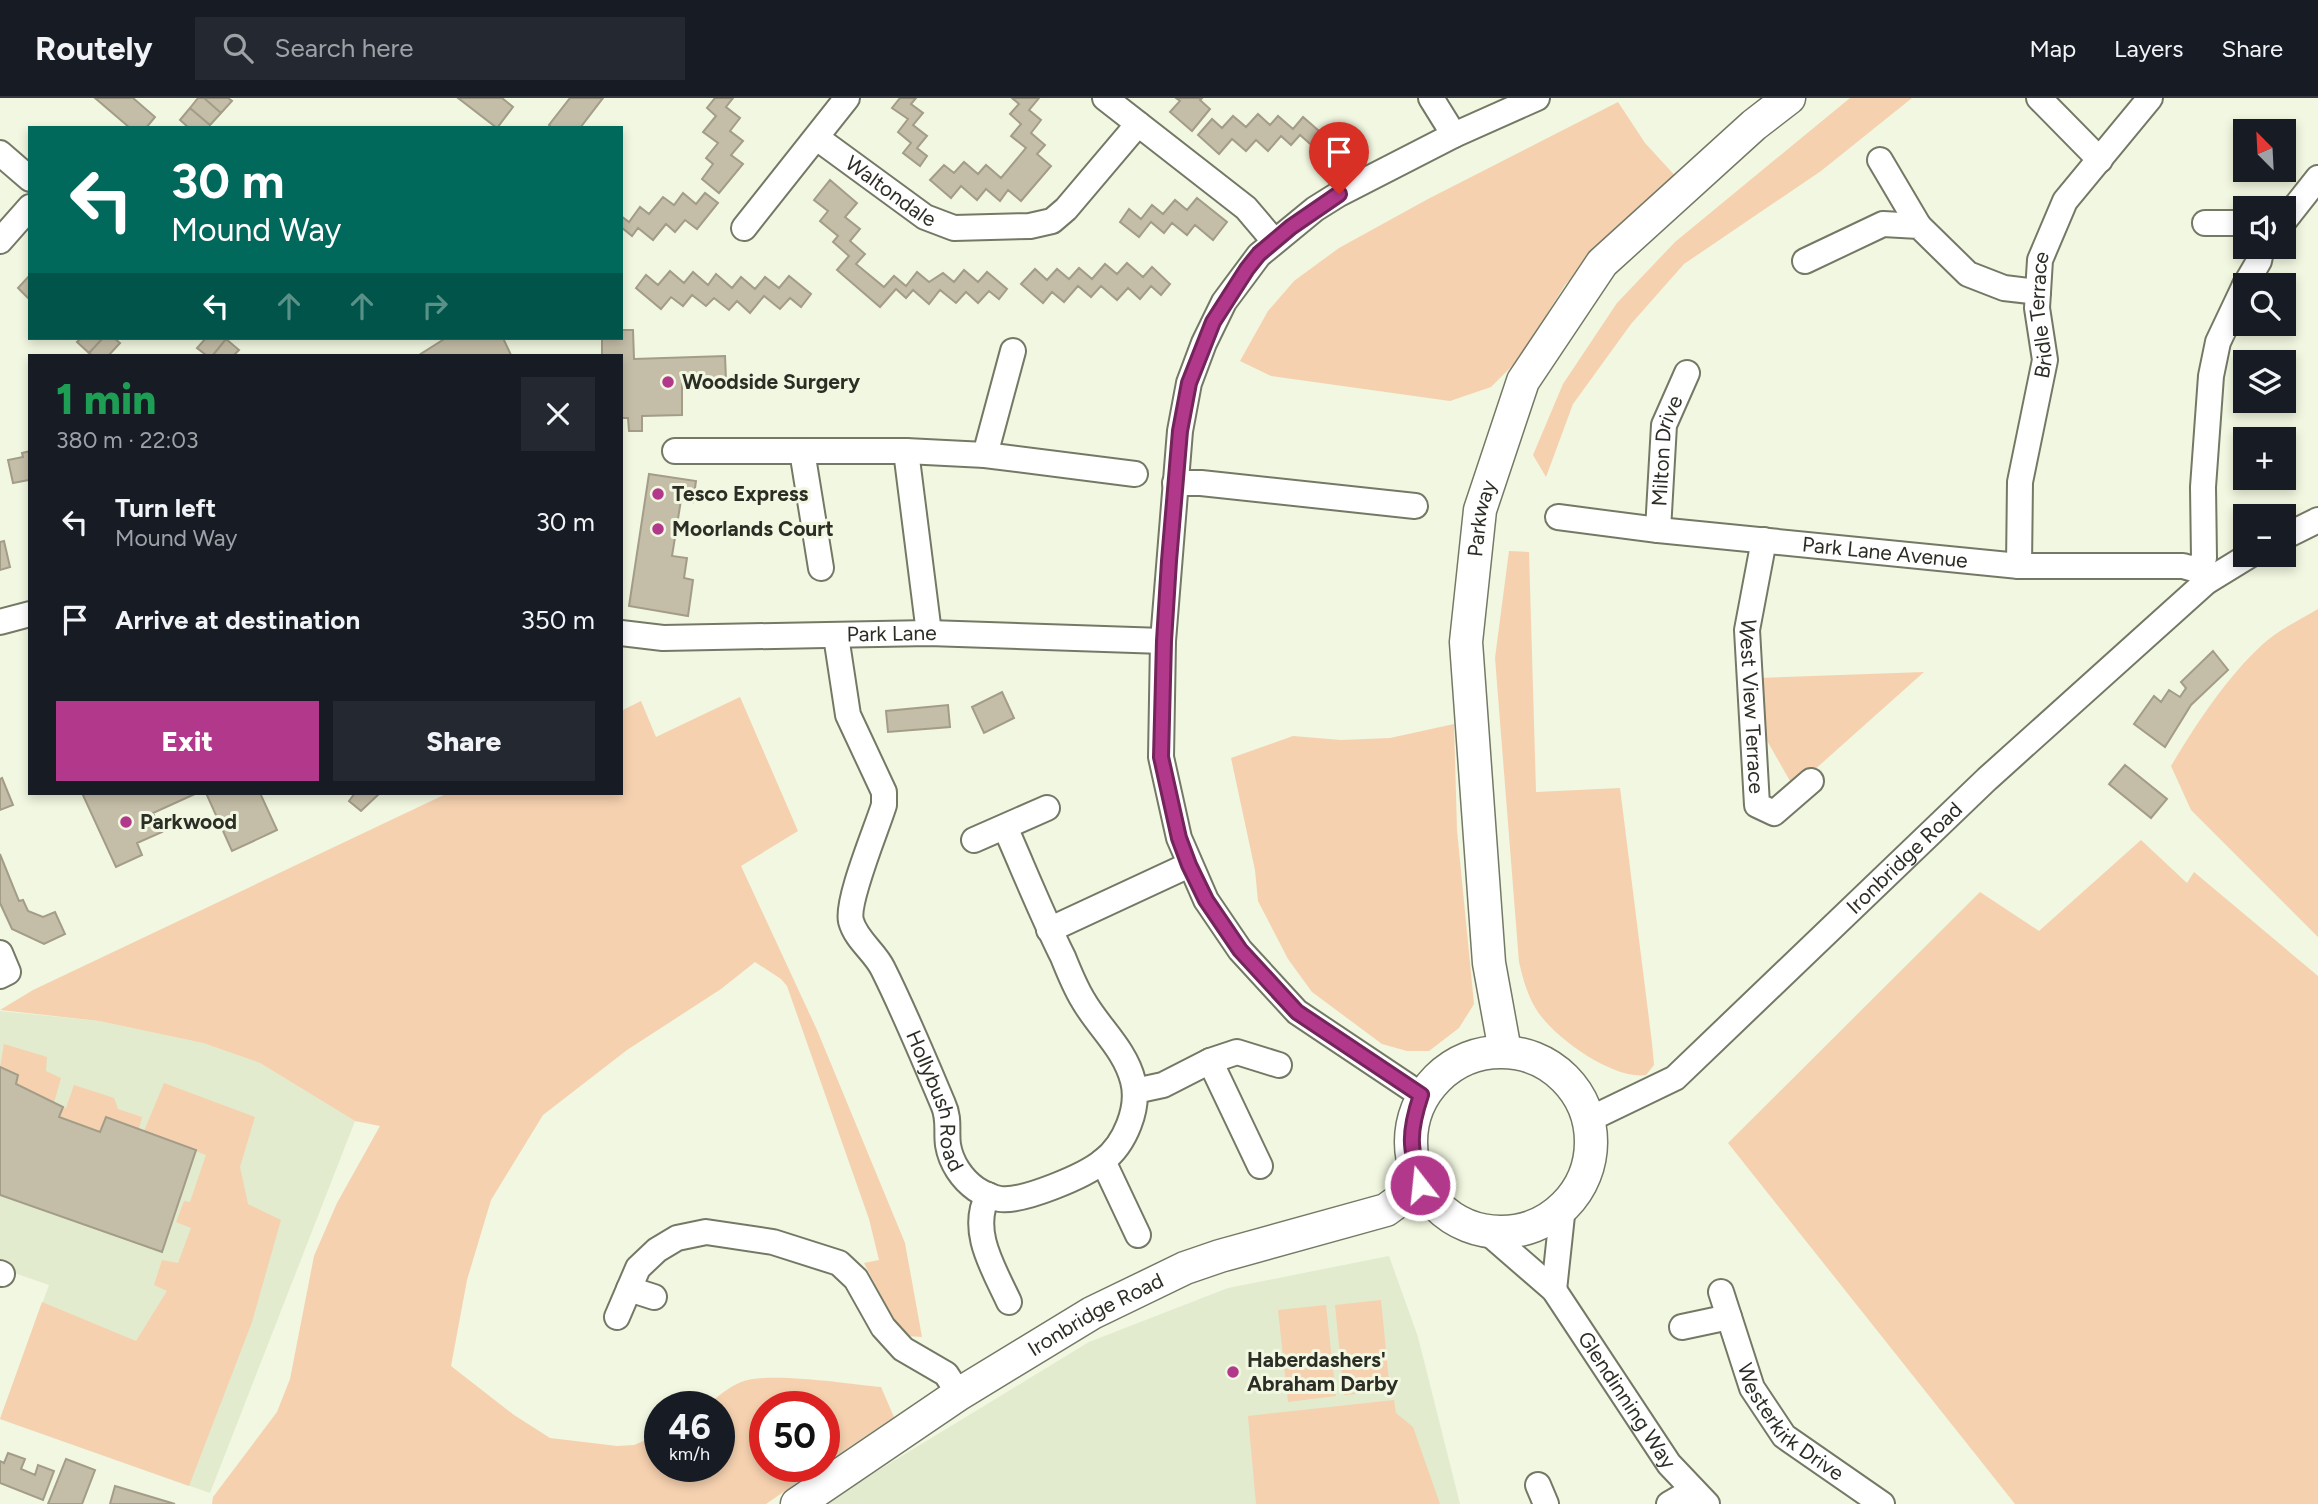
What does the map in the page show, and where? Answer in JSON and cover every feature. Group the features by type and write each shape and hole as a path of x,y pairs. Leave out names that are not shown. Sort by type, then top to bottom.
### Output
{"main road":[{"name":"Parkway","path":"1505,1051 1489,963 1466,642 1480,510 1523,381 1602,263 1754,125 1790,98"},
{"path":"1505,1051 1549,1065 1578,1093 1591,1118 1588,1170 1576,1195 1546,1222 1509,1233 1478,1230 1450,1217 1420,1185 1410,1148 1414,1115 1421,1095 1451,1066 1480,1054 1505,1051"},
{"name":"Ironbridge Road","path":"797,1504 959,1394 1093,1313 1185,1268 1245,1248 1386,1210 1420,1185"}],"street":[{"path":"744,228 847,98"},
{"path":"1105,98 1246,208 1274,241"},
{"path":"1431,98 1454,135"},
{"path":"1421,1095 1297,1012 1240,950 1206,900 1179,838 1161,757 1164,641 1180,431 1189,383 1204,343 1232,289 1259,254 1315,209 1339,194 1454,135 1537,98"},
{"path":"2039,98 2100,160"},
{"name":"Bridle Terrace","path":"2019,566 2020,482 2045,360 2036,308 2040,260 2065,201 2150,98"},
{"name":"Waltondale","path":"817,138 925,217 954,228 1030,226 1052,221 1066,209 1138,124"},
{"path":"0,153 28,177"},
{"path":"1880,160 1919,226 1968,274 2004,288 2038,292"},
{"path":"2296,206 2318,178"},
{"path":"0,241 28,209"},
{"path":"2205,223 2233,223"},
{"path":"1805,261 1883,224 1919,226"},
{"path":"2201,576 2204,558 2203,487 2210,376 2218,342 2233,310"},
{"path":"985,454 1013,351"},
{"name":"Milton Drive","path":"1658,530 1664,425 1687,373"},
{"path":"675,451 906,451 985,454 1135,474"},
{"path":"802,451 821,568"},
{"path":"906,451 929,632"},
{"path":"1175,482 1415,506"},
{"name":"Park Lane Avenue","path":"1559,517 1658,530 2019,566 2183,566 2201,576"},
{"path":"2296,531 2318,520"},
{"name":"West View Terrace","path":"1764,540 1747,631 1758,805 1774,813 1811,781"},
{"name":"Ironbridge Road","path":"1591,1118 1675,1078 2201,576 2233,562"},
{"path":"0,622 28,615"},
{"name":"Park Lane","path":"623,634 663,638 929,632 1164,641"},
{"name":"Hollybush Road","path":"836,636 848,715 884,792 884,805 857,881 851,905 851,920 858,935 882,965 938,1090 947,1112 948,1146 954,1163 963,1178 978,1191 988,1195"},
{"path":"974,841 1047,808"},
{"path":"1006,827 1049,930 1083,1001 1121,1052 1135,1091 1132,1114 1123,1138 1103,1161 1076,1176 1024,1197 1000,1199 988,1195 982,1206 983,1246 1009,1302"},
{"path":"1049,930 1189,865"},
{"path":"0,953 8,972 0,976"},
{"path":"1135,1091 1163,1085 1210,1061 1237,1052 1279,1066"},
{"path":"1210,1061 1260,1166"},
{"path":"1103,1161 1138,1235"},
{"path":"1554,1290 1563,1206"},
{"path":"617,1317 638,1268 657,1250 677,1238 706,1231 773,1242 839,1263 856,1279 883,1327 903,1349 946,1374 959,1394"},
{"name":"Glendinning Way","path":"1486,1231 1554,1290 1669,1464 1700,1497"},
{"path":"629,1289 654,1297"},
{"name":"Westerkirk Drive","path":"1721,1292 1752,1388 1784,1436 1882,1504"},
{"path":"1682,1327 1729,1317"},
{"path":"1670,1504 1700,1497"}],"shaded area":[{"path":"1850,98 1912,98 1821,171 1684,264 1631,324 1573,404 1546,477 1533,455 1563,384 1617,303 1675,242"},
{"path":"1618,102 1645,143 1679,180 1599,247 1565,285 1518,360 1491,387 1450,401 1271,376 1240,361 1268,311 1294,281 1339,248 1428,199"},
{"path":"1509,551 1529,552 1536,792 1620,788 1654,1065 1646,1075 1617,1071 1570,1044 1536,1009 1522,974 1495,658"},
{"path":"2318,609 2318,937 2191,810 2171,766 2213,702 2249,657 2275,634"},
{"path":"1924,672 1794,788 1765,737 1759,678"},
{"path":"740,697 798,831 741,866 817,1030 905,1243 922,1337 907,1336 892,1318 864,1263 879,1260 869,1219 787,986 755,962 721,989 627,1050 543,1115 491,1200 467,1280 451,1366 514,1415 550,1438 617,1446 634,1445 644,1441 644,1482 735,1482 735,1391 725,1391 741,1382 789,1378 881,1387 894,1417 840,1453 840,1391 749,1391 749,1482 798,1482 766,1504 212,1504 213,1497 277,1412 290,1379 314,1256 337,1203 380,1126 355,1121 260,1063 203,1043 99,1021 0,1010 33,990 444,795 623,795 623,710 641,701 656,737"},
{"path":"1454,724 1457,830 1474,1004 1459,1028 1429,1051 1407,1051 1382,1044 1312,992 1288,959 1258,901 1255,870 1231,758 1293,736 1341,740 1390,738"},
{"path":"2141,840 2187,883 2194,872 2318,976 2318,1504 2015,1504 1728,1143 1980,892 2039,931"},
{"path":"0,1011 99,1021 203,1043 260,1063 355,1121 210,1493 0,1419 49,1285 0,1268"},
{"path":"4,1044 47,1057 46,1071 61,1078 54,1103 16,1084 18,1075 0,1067"},
{"path":"164,1083 255,1117 240,1167 248,1204 281,1220 252,1322 189,1486 0,1419 42,1302 136,1341 167,1291 154,1285 162,1260 178,1263 191,1228 176,1222 184,1201 190,1202 206,1155 144,1131"},
{"path":"74,1085 114,1098 118,1109 142,1117 139,1129 106,1117 100,1132 59,1117 63,1107 66,1108"},
{"name":"Haberdashers' Abraham Darby","path":"1389,1256 1418,1337 1460,1504 823,1504 1089,1342 1228,1288"},
{"path":"1381,1300 1390,1391 1344,1395 1335,1305"},
{"path":"1326,1305 1336,1396 1288,1402 1278,1310"},
{"path":"1394,1400 1396,1413 1413,1427 1440,1504 1256,1504 1248,1416"}],"building":[{"path":"95,98 133,98 155,117 148,126 128,126"},
{"path":"198,98 204,98 221,113 210,125 190,108"},
{"path":"204,98 228,98 232,101 221,113"},
{"path":"458,98 502,98 513,107 499,126 494,126"},
{"path":"570,98 603,98 582,126 549,125"},
{"path":"715,98 733,98 726,107 740,118 730,131 743,141 731,155 743,164 719,193 702,179 713,164 706,158 718,143 703,132 716,116 707,108"},
{"path":"900,98 916,98 911,104 923,113 913,125 927,136 917,148 927,156 920,166 903,153 911,143 898,132 908,119 892,108"},
{"path":"1012,98 1039,98 1029,110 1041,120 1031,133 1045,145 1037,154 1051,166 1021,201 1008,190 1000,201 986,189 977,200 961,186 951,198 930,180 944,165 954,173 964,162 978,174 986,165 1001,178 1026,148 1011,136 1021,124 1010,114 1019,104"},
{"path":"1176,98 1202,98 1200,100 1210,109 1192,131 1170,112 1180,101"},
{"path":"190,108 210,125 187,126 180,120"},
{"path":"1258,114 1270,125 1278,116 1293,129 1303,117 1326,137 1316,149 1300,135 1291,145 1281,136 1268,151 1256,140 1246,151 1232,139 1219,154 1198,135 1212,119 1222,128 1233,116 1246,127"},
{"path":"830,180 857,203 845,217 860,229 850,241 865,254 856,264 884,287 894,276 906,286 917,272 929,282 943,273 954,282 964,270 978,282 987,272 1007,289 999,299 989,291 978,303 966,292 956,303 940,290 929,304 913,290 906,298 896,289 880,307 837,270 849,256 833,242 838,236 820,221 828,211 814,200"},
{"path":"683,193 696,204 705,193 718,203 697,229 685,220 675,232 666,224 653,240 638,228 632,236 623,229 623,218 629,222 640,207 649,214 663,197 674,205"},
{"path":"1197,198 1227,222 1213,240 1195,225 1187,235 1172,223 1164,233 1151,222 1139,237 1120,222 1129,209 1141,219 1152,205 1163,214 1175,200 1187,210"},
{"path":"1127,263 1143,277 1152,267 1170,284 1161,295 1151,286 1140,299 1128,288 1117,300 1101,286 1091,297 1078,286 1064,302 1052,292 1043,303 1021,284 1035,269 1047,280 1057,269 1069,279 1079,268 1092,279 1105,264 1117,274"},
{"path":"670,271 684,283 693,272 708,285 716,274 732,288 741,277 755,289 765,277 779,288 789,276 811,294 801,307 790,298 780,309 764,296 750,313 737,301 729,310 714,298 706,306 692,295 683,306 671,297 661,309 636,288 646,275 658,285"},
{"path":"28,277 28,298 18,288"},
{"name":"Woodside Surgery","path":"623,330 633,330 634,359 725,356 726,380 715,380 715,384 682,384 682,415 642,416 642,431 629,431 628,418 623,418 623,354 602,354 602,340 623,340"},
{"path":"79,340 101,340 89,353 77,342"},
{"path":"101,340 116,340 120,343 110,354 89,353"},
{"path":"204,340 225,340 214,354 205,354 197,348"},
{"path":"225,340 239,350 235,354 214,354"},
{"path":"443,340 504,340 511,354 421,354"},
{"path":"28,452 28,480 13,483 8,460 23,457 22,453"},
{"name":"Moorlands Court","path":"649,474 696,481 693,502 681,500 672,556 687,558 684,578 693,580 688,616 629,606"},
{"path":"4,541 10,567 0,570 0,542"},
{"path":"2213,651 2228,670 2191,705 2165,747 2134,724 2154,696 2161,702 2169,690 2180,697 2186,688 2181,682"},
{"path":"1002,692 1014,718 984,733 972,707"},
{"path":"948,705 950,727 888,732 886,711"},
{"path":"2125,765 2167,799 2151,818 2109,784"},
{"path":"2,778 13,805 0,810 0,779"},
{"name":"Parkwood","path":"83,795 193,795 153,813 162,832 137,843 142,855 116,867"},
{"name":"Parkwood","path":"207,795 261,795 277,830 232,851"},
{"path":"354,795 378,795 361,811 349,801"},
{"path":"0,854 19,901 23,900 28,911 43,917 55,912 65,934 44,944 12,929 0,903"},
{"path":"0,1067 18,1075 16,1084 63,1107 59,1117 100,1132 106,1117 196,1150 162,1252 0,1195"},
{"path":"8,1453 25,1459 21,1469 35,1475 38,1465 54,1471 43,1500 0,1483 0,1461 4,1463"},
{"path":"66,1459 95,1470 82,1504 48,1504"},
{"path":"115,1486 175,1504 110,1504"}],"place":[{"name":"Woodside Surgery","path":"668,382"},
{"name":"Tesco Express","path":"658,494"},
{"name":"Moorlands Court","path":"658,529"},
{"name":"Parkwood","path":"126,822"},
{"name":"Haberdashers' Abraham Darby","path":"1233,1372"}],"route":[{"path":"1339,194 1291,227 1259,254 1247,269 1213,322 1189,383 1180,431 1169,561 1161,757 1179,838 1189,865 1206,900 1240,950 1297,1012 1421,1095 1414,1115 1410,1148 1420,1185"}]}
